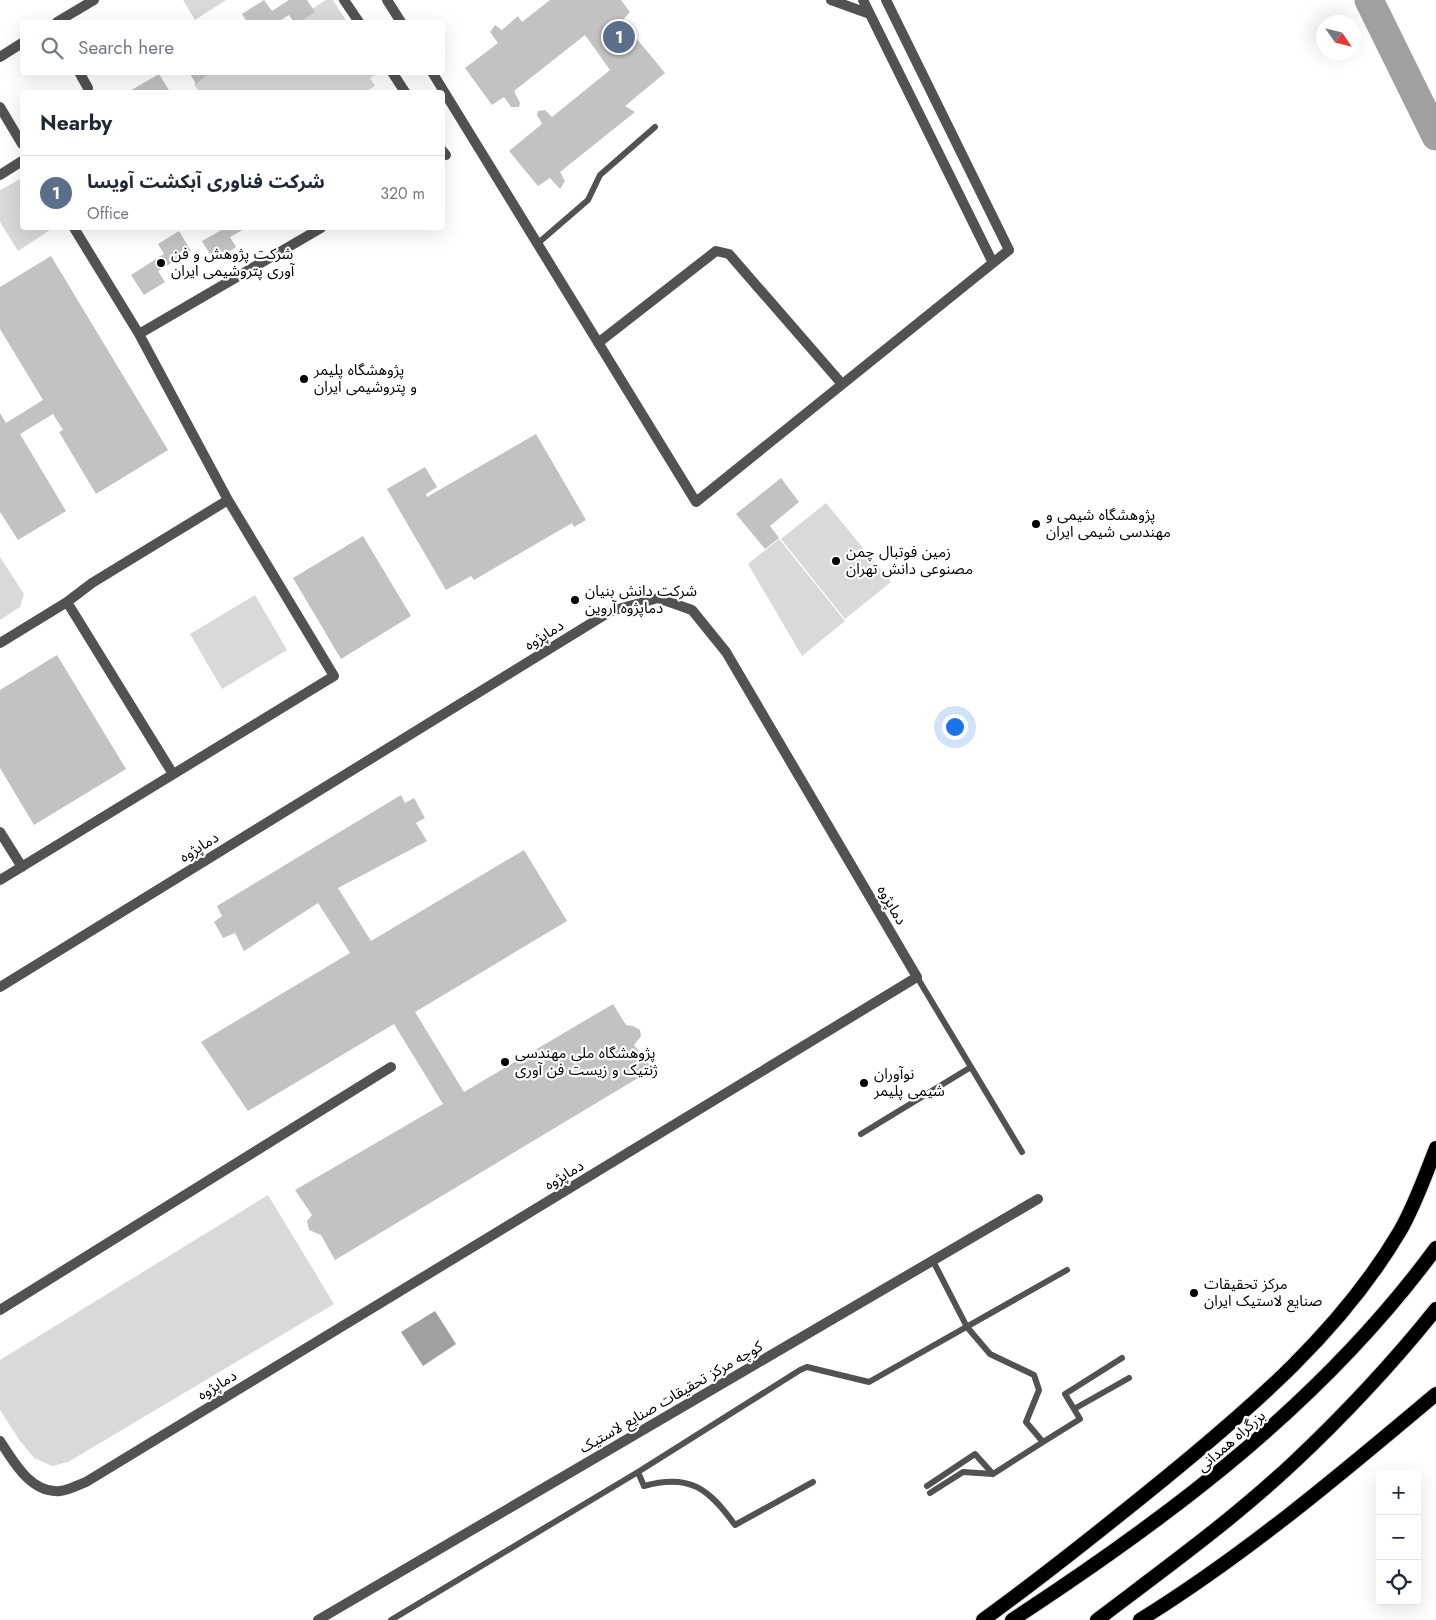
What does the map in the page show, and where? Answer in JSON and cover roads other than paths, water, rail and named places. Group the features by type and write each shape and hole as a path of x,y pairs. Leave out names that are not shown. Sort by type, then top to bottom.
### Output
{"highway":[{"path":"983,1620 1111,1522 1241,1415 1291,1369 1335,1321 1371,1275 1400,1230 1422,1186 1436,1148"},
{"name":"بزرگراه همدانی","path":"1012,1620 1136,1536 1202,1488 1250,1446 1338,1364 1371,1328 1436,1248"},
{"path":"1097,1620 1246,1504 1291,1465 1384,1370 1436,1309"},
{"path":"1140,1620 1186,1592 1248,1547 1436,1394"}],"street":[{"path":"60,20 94,0"},
{"path":"344,0 358,20"},
{"path":"387,0 400,20"},
{"path":"831,0 870,14"},
{"path":"863,0 993,262"},
{"path":"445,93 696,502 1009,250 886,0"},
{"path":"0,57 20,44"},
{"path":"81,75 88,88"},
{"path":"394,75 404,90"},
{"path":"434,75 443,90"},
{"path":"0,107 20,141"},
{"path":"0,174 20,162"},
{"path":"0,880 334,676 228,500 139,334 75,230"},
{"path":"139,334 318,230"},
{"path":"598,343 716,251 729,254 842,384"},
{"path":"0,643 67,602 92,583 228,500"},
{"name":"دماپژوه","path":"0,987 611,611 658,598 692,610 726,652 917,977 86,1482 60,1491 39,1487 15,1465 0,1441"},
{"path":"67,602 174,774"},
{"path":"0,832 22,867"},
{"path":"0,1310 391,1067"},
{"name":"کوچه مرکز تحقیقات صنایع لاستیک","path":"318,1620 1038,1199"}],"lane":[{"path":"537,244 588,200 600,175 656,127"},
{"path":"917,977 1022,1152"},
{"path":"861,1134 971,1067"},
{"path":"933,1261 967,1327 990,1354 1034,1375 1039,1390 1026,1422 1043,1442"},
{"path":"391,1620 638,1472 807,1367 869,1382 1067,1270"},
{"path":"993,1474 975,1454 928,1489 963,1472 993,1474 1080,1419 1065,1394 1122,1358"},
{"path":"1074,1409 1129,1378"},
{"path":"638,1472 644,1486 665,1480 692,1484 718,1502 735,1525 812,1482"}],"waterway":[{"path":"1369,0 1436,136"}],"place":[{"name":"شرکت فناوری آبکشت آویسا","path":"619,37"},
{"name":"شرکت پژوهش و فن آوری پتروشیمی ایران","path":"161,263"},
{"name":"پژوهشگاه پلیمر و پتروشیمی ایران","path":"304,379"},
{"name":"پژوهشگاه شیمی و مهندسی شیمی ایران","path":"1036,524"},
{"name":"زمین فوتبال چمن مصنوعی دانش تهران","path":"836,561"},
{"name":"شرکت دانش بنیان دماپژوه آروین","path":"575,600"},
{"name":"پژوهشگاه ملی مهندسی ژنتیک و زیست فن آوری","path":"505,1062"},
{"name":"نوآوران شیمی پلیمر","path":"864,1083"},
{"name":"مرکز تحقیقات صنایع لاستیک ایران","path":"1194,1293"}]}
